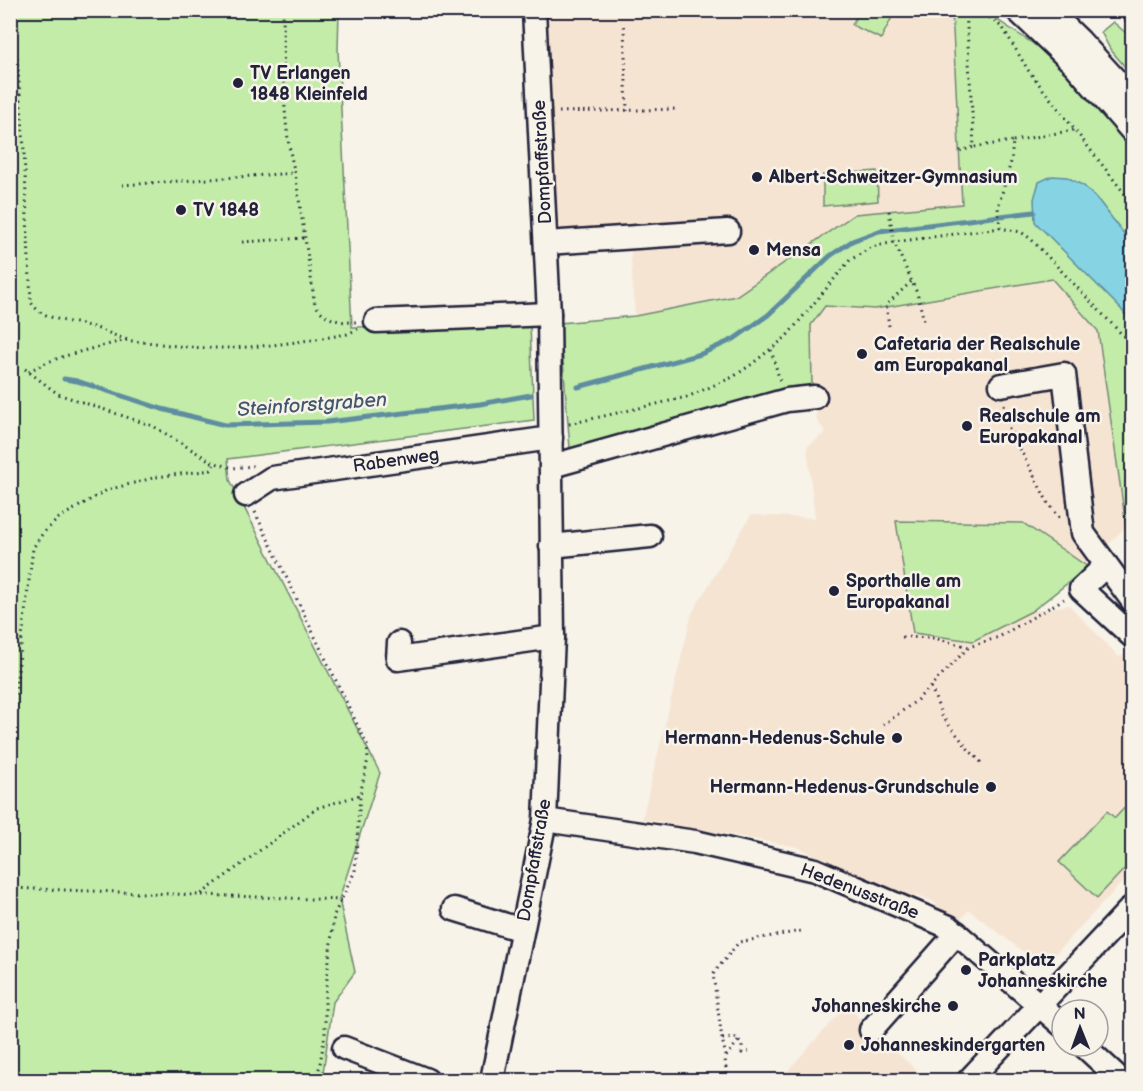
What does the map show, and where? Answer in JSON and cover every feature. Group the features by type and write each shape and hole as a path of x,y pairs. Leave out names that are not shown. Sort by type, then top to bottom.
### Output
{"street":[{"name":"Dompfaffstraße","path":"492,1080 545,820 553,637 549,314 534,10"},
{"path":"1017,10 1075,65 1132,131"},
{"path":"1048,10 1132,98"},
{"path":"546,243 728,231"},
{"path":"376,321 549,314"},
{"path":"1000,385 1064,374 1083,533 1132,600"},
{"path":"552,466 787,400 815,397"},
{"name":"Rabenweg","path":"246,495 272,478 551,432"},
{"path":"551,546 650,536"},
{"path":"1106,565 1081,589 1132,636"},
{"path":"399,643 399,659 553,637"},
{"name":"Hedenusstraße","path":"545,820 695,842 815,870 949,927 1050,1014"},
{"path":"969,1080 1132,907"},
{"path":"454,909 522,930"},
{"path":"871,1030 957,933"},
{"path":"344,1048 427,1080"},
{"path":"1097,1058 1121,1080"}],"path":[{"path":"14,10 23,131 31,302 41,314 104,329 128,340 190,348 236,349 275,346 348,334 376,321"},
{"path":"283,10 283,57 290,154 295,173 315,304 320,313 329,319 376,321"},
{"path":"966,10 974,147"},
{"path":"980,10 1003,28 1028,70 1132,203"},
{"path":"1110,10 1132,26"},
{"path":"624,26 627,111"},
{"path":"539,111 679,109"},
{"path":"960,151 1074,130"},
{"path":"1000,228 998,207 1011,162 1013,141"},
{"path":"122,185 295,173"},
{"path":"889,211 894,242 922,306 924,321"},
{"path":"551,432 700,392 733,377 771,350 786,336 850,260 872,247 894,242 1000,228 1021,232 1031,239 1132,345"},
{"path":"242,242 304,237"},
{"path":"889,326 886,305 912,281"},
{"path":"29,372 60,358 128,340"},
{"path":"771,350 787,400"},
{"path":"25,369 47,387 71,400 163,430 195,454 215,464 240,468 264,465"},
{"path":"1000,385 1009,428 1048,503 1065,524"},
{"path":"10,736 33,548 43,533 59,518 107,490 157,477 211,470 215,464"},
{"path":"240,468 246,495 367,745 368,759 360,795 355,871 334,915 325,996 324,1035 317,1080"},
{"path":"10,507 21,510"},
{"path":"883,724 916,701 969,647 999,637 1081,589"},
{"path":"902,637 934,638 969,647"},
{"path":"931,687 942,716 982,763"},
{"path":"200,895 317,808 360,795"},
{"path":"10,888 341,900"},
{"path":"726,1056 714,974 739,942 801,932"},
{"path":"722,1040 736,1038 742,1045 742,1053 752,1051"},
{"path":"727,1080 724,1058 739,1040"},
{"path":"998,1080 1003,1075 1012,1076 1016,1080"}],"shaded area":[{"name":"Albert-Schweitzer-Gymnasium","path":"543,11 952,11 963,204 855,214 736,296 635,316 630,246 556,250"},
{"name":"Hermann-Hedenus-Schule","path":"1052,279 1098,331 1126,526 1088,567 1023,523 896,521 913,633 973,640 1032,611 1069,605 1119,657 1132,651 1132,872 1043,967 969,910 960,920 939,909 934,902 918,895 909,898 797,847 642,819 692,613 751,515 815,518 807,447 826,432 817,421 812,384 811,325 825,306 875,309"},
{"name":"Johanneskindergarten","path":"846,1006 927,1080 779,1080"}],"green space":[{"path":"859,10 895,11 881,39 852,25"},
{"path":"10,11 339,11 338,50 352,327 530,325 534,420 228,459 230,480 380,773 339,899 355,972 333,1002 322,1080 11,1080"},
{"path":"952,11 984,11 1044,51 1085,89 1132,145 1132,550 1126,526 1098,331 1052,279 875,309 825,306 811,325 812,384 571,461 560,323 635,316 736,296 855,214 962,204"},
{"path":"1113,22 1132,38 1132,75 1110,49 1101,32"},
{"path":"877,171 878,201 823,206 823,175"},
{"path":"896,521 1023,523 1088,567 1032,611 973,641 913,633"},
{"path":"1132,800 1132,861 1097,898 1059,862 1107,811 1115,818"}],"water":[{"path":"1052,176 1067,177 1084,186 1099,201 1132,244 1132,324 1121,309 1035,222 1034,199 1039,182"}],"waterway":[{"name":"Steinforstgraben","path":"578,387 701,354 734,339 768,315 830,256 852,241 879,231 1034,212"},
{"name":"Steinforstgraben","path":"64,379 77,381 162,409 225,425 327,422 480,404 531,395"}],"place":[{"name":"TV Erlangen 1848 Kleinfeld","path":"238,83"},
{"name":"Albert-Schweitzer-Gymnasium","path":"757,177"},
{"name":"TV 1848","path":"181,210"},
{"name":"Mensa","path":"754,250"},
{"name":"Cafetaria der Realschule am Europakanal","path":"862,354"},
{"name":"Realschule am Europakanal","path":"967,426"},
{"name":"Sporthalle am Europakanal","path":"834,591"},
{"name":"Hermann-Hedenus-Schule","path":"897,738"},
{"name":"Hermann-Hedenus-Grundschule","path":"991,787"},
{"name":"Parkplatz Johanneskirche","path":"966,970"},
{"name":"Johanneskirche","path":"953,1006"},
{"name":"Johanneskindergarten","path":"849,1045"}]}
